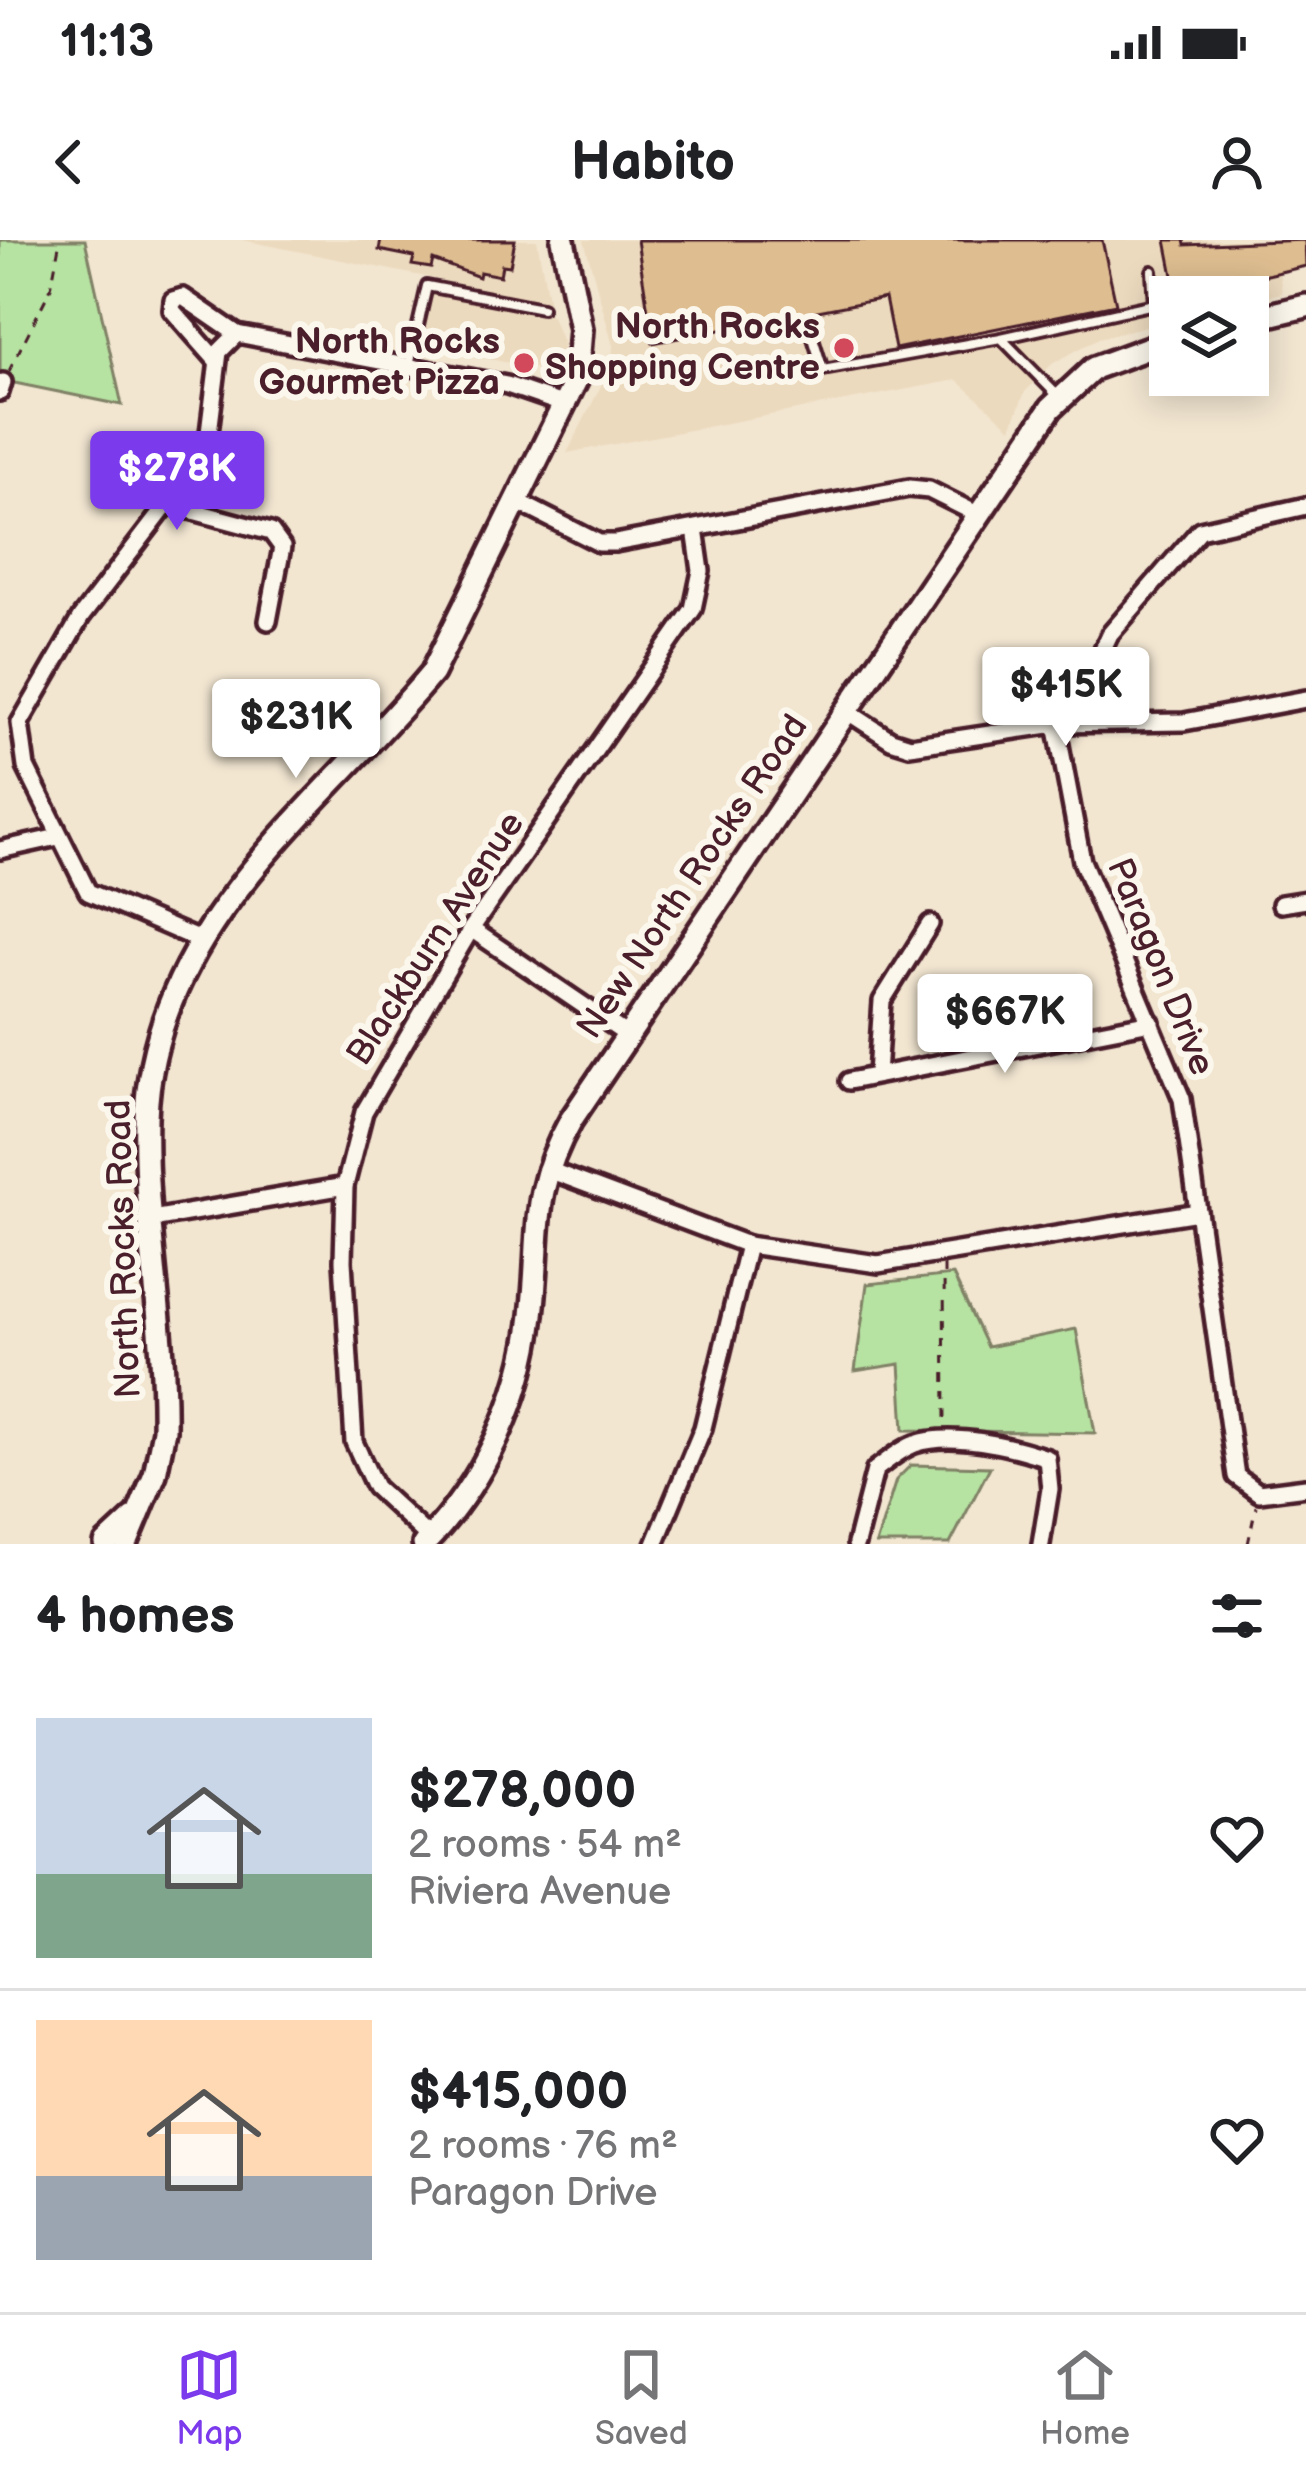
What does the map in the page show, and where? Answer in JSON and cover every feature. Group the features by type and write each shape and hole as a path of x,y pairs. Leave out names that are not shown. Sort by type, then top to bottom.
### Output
{"street":[{"name":"North Rocks Road","path":"126,1544 155,1474 164,1430 148,1093 164,1018 197,939 432,674 577,378 582,346 563,240"},
{"path":"218,361 172,310 173,300 183,297 237,334 507,385 565,405"},
{"path":"1269,315 1306,306"},
{"path":"197,939 96,900 58,837 23,757 23,716 81,617 167,504 208,441 218,361 237,334"},
{"name":"New North Rocks Road","path":"427,1541 487,1456 522,1369 533,1308 535,1225 546,1169 571,1120 1059,397 1094,368 1149,348"},
{"path":"518,502 599,543 909,488 928,490 977,514"},
{"path":"167,504 271,532 282,547 268,621"},
{"path":"1111,721 1103,649 1110,634 1200,530 1306,506"},
{"name":"Blackburn Avenue","path":"427,1541 376,1487 354,1442 343,1261 346,1186 377,1083 471,929 693,609 701,571 695,529"},
{"path":"845,710 891,740 910,746 1056,724 1184,722 1306,699"},
{"name":"Paragon Drive","path":"1056,724 1082,861 1182,1099 1236,1476 1258,1500"},
{"path":"0,850 58,837"},
{"path":"1281,904 1306,900"},
{"path":"878,1074 882,1000 930,924"},
{"path":"471,929 627,1035"},
{"path":"849,1081 1151,1022"},
{"path":"546,1169 748,1245 878,1264 942,1258 1198,1212"},
{"path":"152,1219 346,1186"},
{"path":"656,1544 703,1428 748,1245"},
{"path":"856,1544 875,1470 917,1442 1012,1446 1047,1458 1050,1489 1041,1544"},
{"path":"1258,1500 1306,1487"},
{"name":"North Rocks Road","path":"106,1544 134,1518"}],"lane":[{"path":"1152,271 1152,276"},
{"path":"409,367 427,286 542,308"},
{"path":"792,321 809,325 823,370 1149,305"},
{"path":"1001,338 1059,397"}],"path":[{"path":"2,387 51,289 60,240"},
{"path":"942,1258 944,1442"},
{"path":"1247,1544 1258,1500"}],"shaded area":[{"path":"242,240 537,240 549,304 421,276"},
{"name":"North Rocks Shopping Centre","path":"584,240 1275,240 1282,293 1269,296 1269,276 1149,276 1149,325 1099,338 1052,364 1025,392 1011,428 957,380 567,453 611,366 613,346"},
{"path":"438,292 552,316 563,345 560,366 552,372 428,346 422,336 430,297"}],"green space":[{"path":"0,240 85,240 122,405 0,380"},
{"path":"953,1275 987,1347 1076,1329 1095,1433 904,1430 900,1364 855,1371 867,1284"},
{"path":"911,1465 990,1467 950,1544 876,1544 896,1480"}],"building":[{"path":"381,240 515,240 510,266 502,265 500,276 480,272 479,277 433,260 431,268 412,265 414,257 379,250"},
{"name":"North Rocks Shopping Centre","path":"637,240 1102,240 1116,304 895,349 885,298 653,343"},
{"path":"1166,240 1184,240 1185,245 1305,240 1306,266 1263,276 1173,276"}],"place":[{"name":"North Rocks Shopping Centre","path":"844,348"},
{"name":"North Rocks Gourmet Pizza","path":"524,363"}]}
